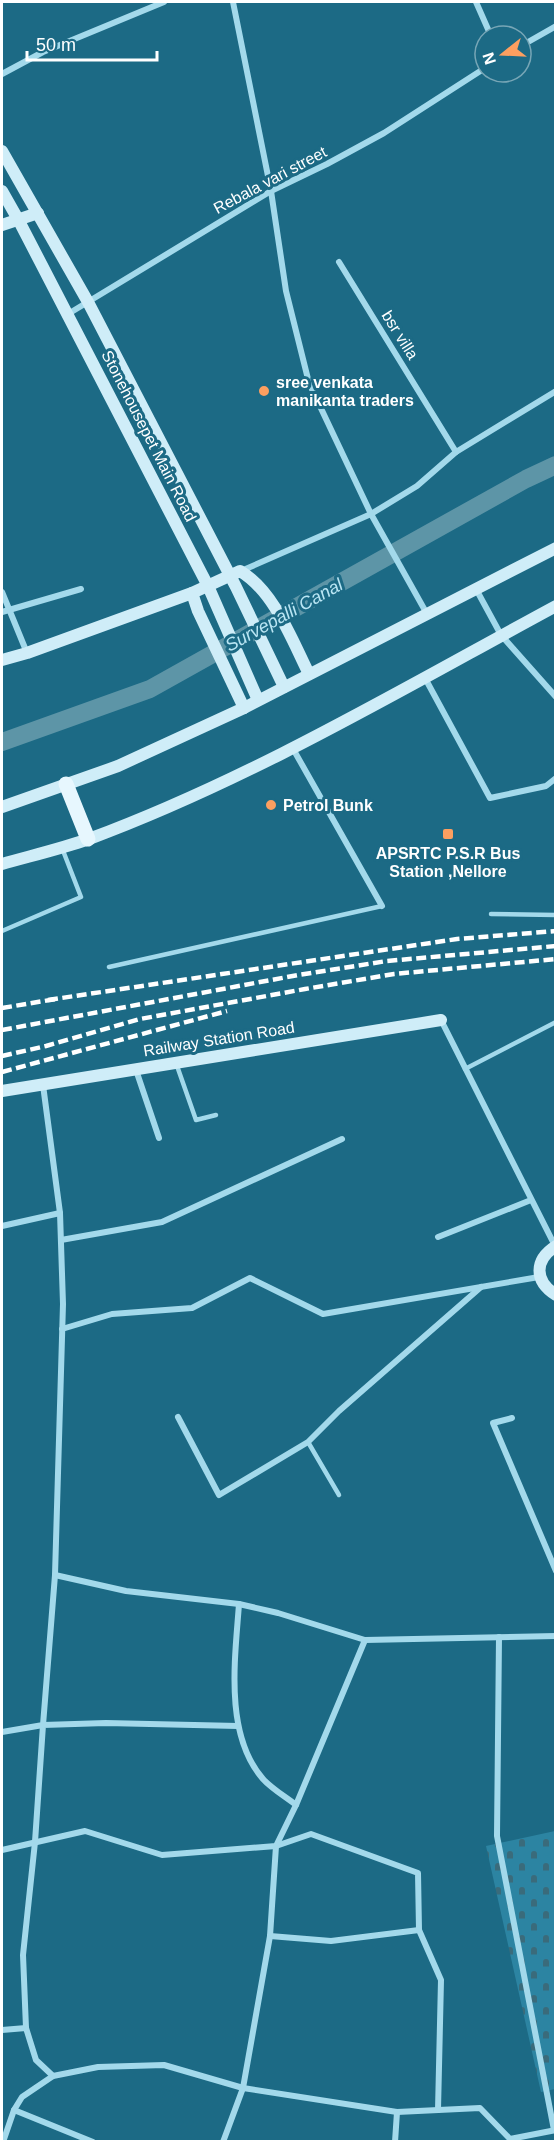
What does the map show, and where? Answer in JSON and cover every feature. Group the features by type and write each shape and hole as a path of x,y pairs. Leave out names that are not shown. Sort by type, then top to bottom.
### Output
{"main road":[{"path":"2,151 88,302 235,574 242,601 284,687"},
{"name":"Stonehousepet Main Road","path":"2,191 208,586 258,700"},
{"path":"2,225 38,213"},
{"path":"2,807 117,766 244,708 555,548"},
{"path":"2,660 192,593 235,574 250,577 267,594 309,674"},
{"path":"192,593 244,708"},
{"path":"2,864 88,839 218,785 555,606"},
{"path":"66,784 88,839"},
{"name":"Railway Station Road","path":"2,1092 441,1020"},
{"path":"555,1246 547,1252 540,1263 539,1277 545,1288 555,1295"}],"street":[{"path":"2,74 43,52 165,2"},
{"path":"233,2 271,191 286,291 309,383 371,514 427,614"},
{"path":"477,2 486,24"},
{"path":"533,39 555,26"},
{"name":"Rebala vari street","path":"68,314 271,191 384,133 473,76"},
{"name":"bsr villa","path":"339,262 456,452"},
{"path":"235,574 371,514 417,486 456,452 555,391"},
{"path":"2,612 81,589"},
{"path":"475,589 501,635 555,697"},
{"path":"2,592 27,653"},
{"path":"424,677 490,798 546,786 555,778"},
{"path":"292,747 382,906"},
{"path":"441,1020 555,1246"},
{"path":"136,1070 159,1138"},
{"path":"43,1084 60,1212 62,1329 55,1575 35,1842 23,1955 26,2028 36,2060 53,2076"},
{"path":"61,1240 162,1222 342,1139"},
{"path":"438,1237 531,1200"},
{"path":"2,1226 60,1212"},
{"path":"62,1329 112,1314 192,1308 250,1278 323,1314 539,1277"},
{"path":"178,1417 219,1495 308,1442 339,1411 481,1287"},
{"path":"513,1418 493,1423 555,1571"},
{"path":"55,1575 126,1591 238,1604 278,1613 365,1640 555,1636"},
{"path":"238,1604 234,1670 238,1726 248,1756 264,1780 296,1805"},
{"path":"3,2142 14,2110 22,2097 53,2076 98,2067 164,2066 243,2088 397,2112 480,2108 511,2140 554,2130 497,1836 499,1637"},
{"path":"223,2142 243,2088 270,1936 276,1846 296,1805 365,1640"},
{"path":"2,1732 43,1725 106,1723 238,1726"},
{"path":"2,1850 85,1831 162,1855 276,1846 311,1834 418,1873 419,1930 441,1980 438,2110"},
{"path":"270,1936 331,1941 419,1930"},
{"path":"2,2030 26,2028"},
{"path":"14,2110 93,2142"},
{"path":"395,2142 397,2112"}],"lane":[{"path":"2,931 81,897 62,847"},
{"path":"109,967 382,906"},
{"path":"491,914 555,915"},
{"path":"465,1069 555,1022"},
{"path":"175,1063 196,1120 216,1114"},
{"path":"308,1442 339,1495"}],"green space":[{"path":"555,1831 555,2089 541,2092 486,1846"}],"waterway":[{"name":"Survepalli Canal","path":"2,742 150,689 526,479 556,465"}],"railway":[{"path":"48,1000 457,939 556,931"},
{"path":"2,1030 298,975 387,961 556,946"},
{"path":"2,1056 140,1019 305,989 394,974 556,959"},
{"path":"2,1008 56,999"},
{"path":"2,1072 227,1011"}],"place":[{"name":"sree venkata manikanta traders","path":"264,391"},
{"name":"Petrol Bunk","path":"271,805"},
{"name":"APSRTC P.S.R Bus Station ,Nellore","path":"448,834"}]}
